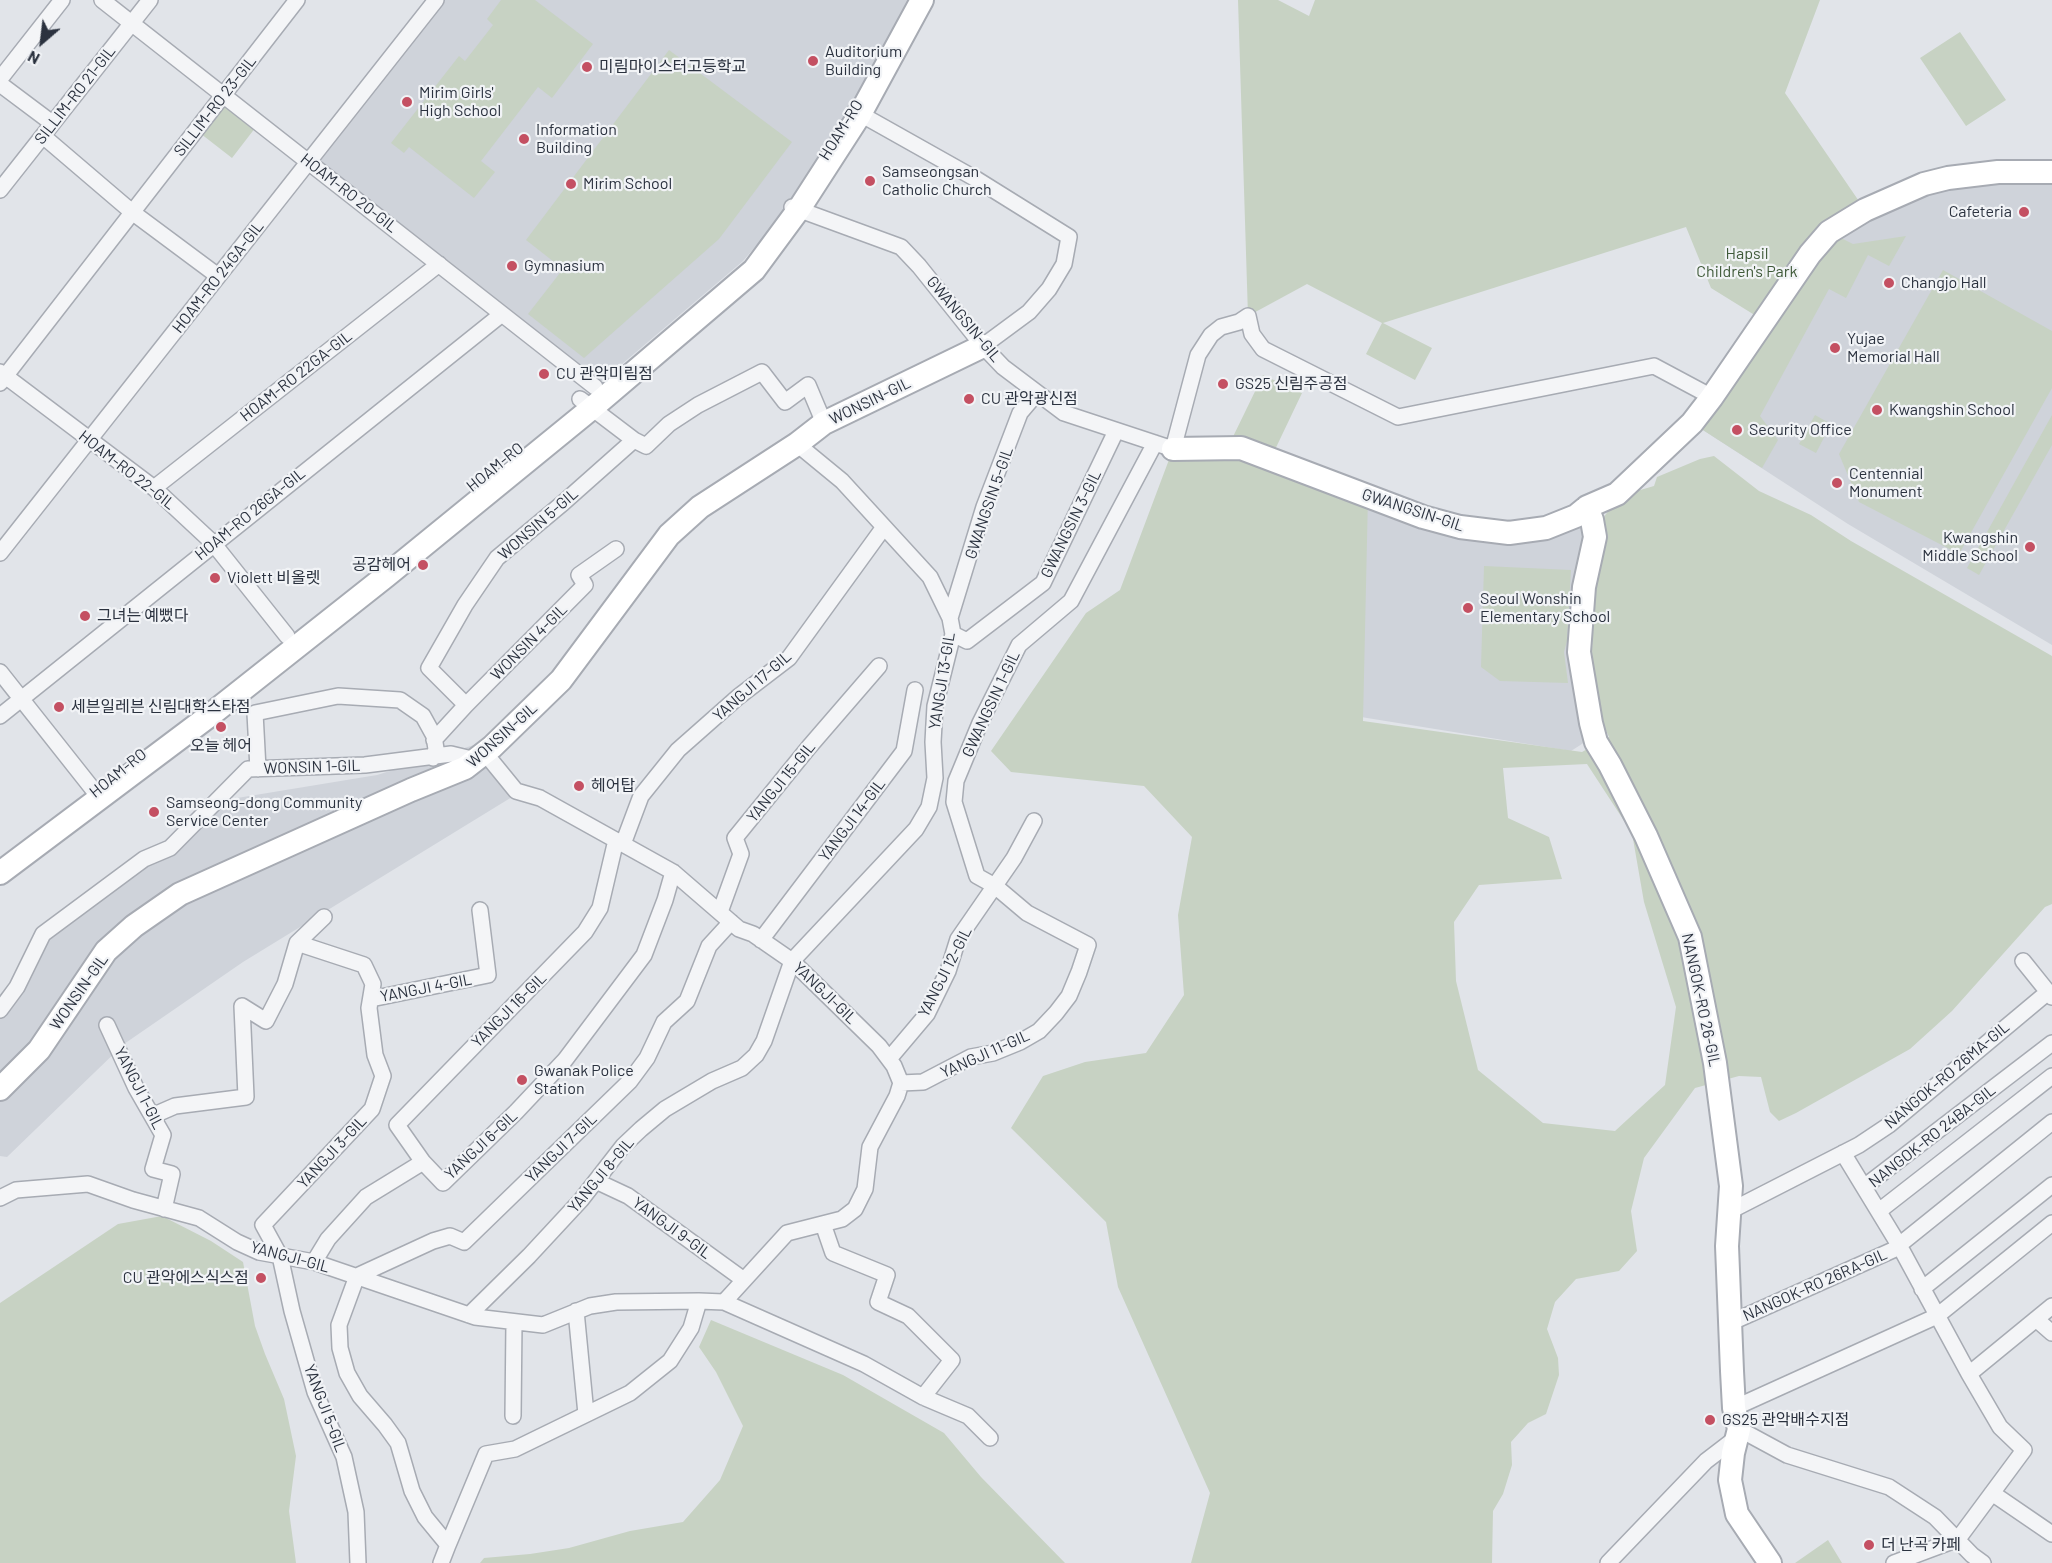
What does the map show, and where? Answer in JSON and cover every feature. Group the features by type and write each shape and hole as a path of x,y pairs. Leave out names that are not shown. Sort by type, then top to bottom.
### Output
{"street":[{"path":"0,79 62,0"},
{"name":"HOAM-RO 20-GIL","path":"102,0 502,314 634,440"},
{"name":"SILLIM-RO 21-GIL","path":"0,190 150,0"},
{"name":"SILLIM-RO 23-GIL","path":"2,377 297,0"},
{"name":"HOAM-RO 24GA-GIL","path":"0,553 436,0"},
{"name":"HOAM-RO","path":"0,864 95,792 287,636 589,398 743,261 794,207 838,138 858,112 912,0"},
{"path":"922,0 858,112 976,179 1070,237 1064,264 1049,289 1029,312 983,346"},
{"path":"0,84 132,212 218,276"},
{"name":"GWANGSIN-GIL","path":"794,207 902,247 920,266 983,346 1003,366 1064,413 1164,446 1241,448 1423,517 1478,530 1509,533 1546,528 1576,516 1587,507 1617,494 1692,423 1810,254 1829,232 1865,210 1923,184 1948,178 1998,172 2052,172"},
{"name":"HOAM-RO 22GA-GIL","path":"154,488 439,264"},
{"name":"HOAM-RO 26GA-GIL","path":"0,716 213,543 502,314"},
{"name":"GWANGSIN 1-GIL","path":"995,886 976,876 954,802 956,781 980,723 1019,645 1071,601 1164,446 1198,355 1211,335 1221,327 1239,322 1248,316 1252,334 1263,349 1398,417 1654,366 1712,397"},
{"name":"WONSIN-GIL","path":"0,1089 39,1050 106,951 134,926 180,894 465,768 561,680 669,535 700,507 797,444 824,423 983,346"},
{"path":"634,440 646,446 669,424 698,405 762,372 785,402 808,386 824,423"},
{"name":"HOAM-RO 22-GIL","path":"2,377 154,488 213,543 287,636"},
{"name":"GWANGSIN 5-GIL","path":"950,618 984,507 1020,413 1037,393"},
{"path":"0,873 209,716 589,398"},
{"name":"GWANGSIN 3-GIL","path":"953,634 967,640 1043,583 1116,430"},
{"name":"WONSIN 5-GIL","path":"466,705 429,668 465,605 497,558 634,440"},
{"name":"YANGJI 13-GIL","path":"792,961 916,829 929,807 935,778 933,742 935,706 953,634 950,618 930,577 842,481 797,444"},
{"name":"NANGOK-RO 26-GIL","path":"1587,507 1595,537 1584,587 1579,651 1591,723 1596,742 1646,836 1690,937 1715,1063 1731,1186 1727,1246 1736,1425 1730,1480 1737,1514 1770,1563"},
{"name":"YANGJI 17-GIL","path":"620,842 641,796 678,750 789,658 884,527"},
{"name":"WONSIN 4-GIL","path":"434,740 585,585 579,575 616,549"},
{"name":"YANGJI 15-GIL","path":"725,917 741,854 735,838 879,666"},
{"path":"0,672 95,792"},
{"name":"YANGJI 14-GIL","path":"761,940 904,751 915,690"},
{"path":"258,769 255,713 338,696 400,700 423,716 434,740 436,749 433,758"},
{"name":"WONSIN 1-GIL","path":"0,1010 17,987 43,934 144,859 170,848 248,769 365,765 451,754 480,756"},
{"name":"YANGJI-GIL","path":"480,756 516,791 540,798 673,872 739,929 753,934 792,961 879,1046 894,1066 901,1083"},
{"name":"YANGJI 12-GIL","path":"889,1059 927,1014 948,971 958,939 1014,858 1034,821"},
{"name":"YANGJI 16-GIL","path":"423,1162 397,1125 585,932 600,908 620,842"},
{"name":"YANGJI 6-GIL","path":"314,1262 328,1239 366,1197 423,1162 443,1183 516,1112 565,1060 644,955 673,872"},
{"name":"YANGJI 11-GIL","path":"901,1083 923,1082 971,1058 993,1053 1020,1042 1039,1030 1069,996 1088,945 1027,913 995,886"},
{"name":"YANGJI 4-GIL","path":"371,999 488,975 480,910"},
{"path":"152,1116 176,1106 246,1097 242,1006 266,1021 285,984 297,943 324,917"},
{"name":"YANGJI 7-GIL","path":"357,1276 433,1241 450,1236 464,1242 630,1081 647,1058 664,1022 687,1001 725,917"},
{"name":"YANGJI 3-GIL","path":"280,1256 263,1225 372,1109 383,1076 375,1055 369,1008 373,984 364,965 297,943"},
{"name":"YANGJI 8-GIL","path":"469,1315 529,1256 581,1200 623,1146 665,1109 712,1081 742,1068 756,1055 764,1041 792,961"},
{"path":"2023,961 2050,994"},
{"name":"NANGOK-RO 26MA-GIL","path":"1730,1211 1859,1145 1889,1125 2050,994"},
{"name":"YANGJI 1-GIL","path":"107,1025 136,1088 163,1135 153,1169 172,1174 164,1209"},
{"name":"NANGOK-RO 24BA-GIL","path":"2052,1043 1864,1187 1879,1211 2052,1076"},
{"path":"724,1302 787,1233 842,1220 855,1209 865,1189 870,1147 897,1096 901,1083"},
{"name":"NANGOK-RO 26RA-GIL","path":"1730,1323 1893,1250 2052,1122"},
{"path":"1843,1153 1864,1187"},
{"name":"YANGJI 9-GIL","path":"596,1181 628,1196 744,1280"},
{"name":"YANGJI-GIL","path":"0,1198 16,1190 88,1184 133,1200 199,1218 237,1242 259,1252 314,1262 469,1315 514,1322 543,1325 590,1306 616,1302 724,1302 864,1364 923,1397 968,1416 990,1438"},
{"path":"1922,1289 2052,1185"},
{"name":"NANGOK-RO 26RA-GIL","path":"1879,1211 1899,1245"},
{"path":"1608,1563 1706,1461 1736,1425 1937,1316 2052,1222"},
{"path":"823,1224 833,1253 887,1275 878,1302 908,1316 952,1360 923,1397"},
{"path":"1894,1563 1958,1539 2024,1450 2000,1427 1899,1245"},
{"name":"YANGJI 5-GIL","path":"280,1256 292,1311 315,1392 344,1457 356,1512 358,1563"},
{"name":"YANGJI 5-GIL","path":"357,1276 339,1325 340,1348 347,1373 360,1396 398,1443 412,1491 425,1517 448,1545"},
{"path":"441,1563 486,1454 515,1449 630,1393 670,1361 691,1328 699,1301"},
{"path":"1969,1374 2052,1306"},
{"path":"576,1311 586,1414"},
{"path":"2036,1319 2052,1333"},
{"path":"513,1416 514,1322"},
{"path":"1736,1425 1787,1455 1889,1487 1935,1517 1972,1555 1983,1563"},
{"path":"1992,1493 2052,1534"}],"shaded area":[{"name":"Mirim School","path":"436,0 912,0 855,111 790,206 743,261 595,387 308,162"},
{"name":"Kwangshin School","path":"2052,172 2052,645 1848,524 1692,423 1810,254 1912,190"},
{"name":"Seoul Wonshin Elementary School","path":"1367,502 1448,526 1581,519 1583,545 1573,587 1568,651 1585,742 1571,751 1361,717"},
{"path":"474,745 512,797 243,962 124,1044 7,1157 0,1156 0,1010 43,934 231,799 377,775"}],"green space":[{"path":"501,0 535,0 593,44 552,98 538,87 481,161 495,172 474,198 409,147 404,153 391,143 459,56 465,61 493,25 487,19"},
{"name":"Hapsil Children's Park","path":"1238,0 1278,0 1309,16 1315,0 1820,0 1785,93 1865,210 1829,232 1853,244 1906,236 1889,266 1868,255 1846,298 1829,289 1760,416 1778,440 1762,468 1692,423 1761,319 1711,288 1686,227 1383,323 1432,348 1415,380 1366,354 1382,323 1307,284 1248,316"},
{"path":"1960,32 2006,100 1966,126 1920,58"},
{"path":"669,50 792,142 719,239 584,358 528,314 563,269 526,240"},
{"path":"223,95 259,123 232,158 196,130"},
{"path":"1943,270 2052,331 2052,388 1959,554 1859,502 1839,454"},
{"path":"1263,375 1302,393 1271,458 1368,496 1363,721 1582,752 1609,737 1601,720 1593,674 1592,649 1596,584 1608,537 1603,518 1630,493 1654,486 1657,477 1700,459 1714,456 1759,491 1811,515 1851,541 2052,656 2052,904 2045,907 1952,1011 1910,1049 1796,1113 1779,1121 1770,1112 1761,1077 1739,1076 1695,1088 1644,1158 1631,1211 1637,1251 1619,1271 1576,1279 1555,1302 1547,1329 1558,1358 1559,1375 1546,1414 1528,1423 1511,1442 1512,1465 1503,1494 1493,1511 1492,1563 1191,1563 1210,1493 1118,1287 1106,1222 1011,1128 1043,1076 1085,1062 1146,1053 1184,995 1178,915 1192,837 1144,786 1011,772 991,751 1086,613 1120,590 1173,449 1228,447","holes":["1587,764 1632,833 1644,902 1676,1007 1665,1085 1615,1131 1543,1123 1478,1070 1456,981 1454,922 1479,885 1562,879 1549,837 1508,818 1503,768"]},
{"path":"1815,415 1831,424 1816,453 1799,444"},
{"path":"2052,415 2052,445 1979,575 1967,568"},
{"path":"1484,566 1571,570 1567,641 1564,652 1568,683 1500,681 1481,667"},
{"path":"162,1216 211,1241 243,1262 255,1326 284,1399 296,1456 289,1511 296,1563 0,1563 0,1303 118,1224"},
{"path":"711,1320 843,1375 944,1433 981,1477 1065,1563 480,1563 484,1558 569,1548 630,1531 683,1522 720,1480 743,1426 716,1372 699,1347"},
{"path":"1828,1540 1842,1563 1795,1563"}],"place":[{"name":"Auditorium Building","path":"813,61"},
{"name":"미림마이스터고등학교","path":"587,67"},
{"name":"Mirim Girls' High School","path":"407,102"},
{"name":"Information Building","path":"524,139"},
{"name":"Samseongsan Catholic Church","path":"870,181"},
{"name":"Mirim School","path":"571,184"},
{"name":"Cafeteria","path":"2024,212"},
{"name":"Gymnasium","path":"512,266"},
{"name":"Changjo Hall","path":"1889,283"},
{"name":"Yujae Memorial Hall","path":"1835,348"},
{"name":"CU 관악미림점","path":"544,374"},
{"name":"GS25 신림주공점","path":"1223,384"},
{"name":"CU 관악광신점","path":"969,399"},
{"name":"Kwangshin School","path":"1877,410"},
{"name":"Security Office","path":"1737,430"},
{"name":"Centennial Monument","path":"1837,483"},
{"name":"Kwangshin Middle School","path":"2030,547"},
{"name":"공감헤어","path":"423,565"},
{"name":"Violett 비올렛","path":"215,578"},
{"name":"Seoul Wonshin Elementary School","path":"1468,608"},
{"name":"그녀는 예뻤다","path":"85,616"},
{"name":"세븐일레븐 신림대학스타점","path":"59,707"},
{"name":"오늘 헤어","path":"221,727"},
{"name":"헤어탑","path":"579,786"},
{"name":"Samseong-dong Community Service Center","path":"154,812"},
{"name":"Gwanak Police Station","path":"522,1080"},
{"name":"CU 관악에스식스점","path":"261,1278"},
{"name":"GS25 관악배수지점","path":"1710,1420"},
{"name":"더 난곡 카페","path":"1869,1545"}]}
